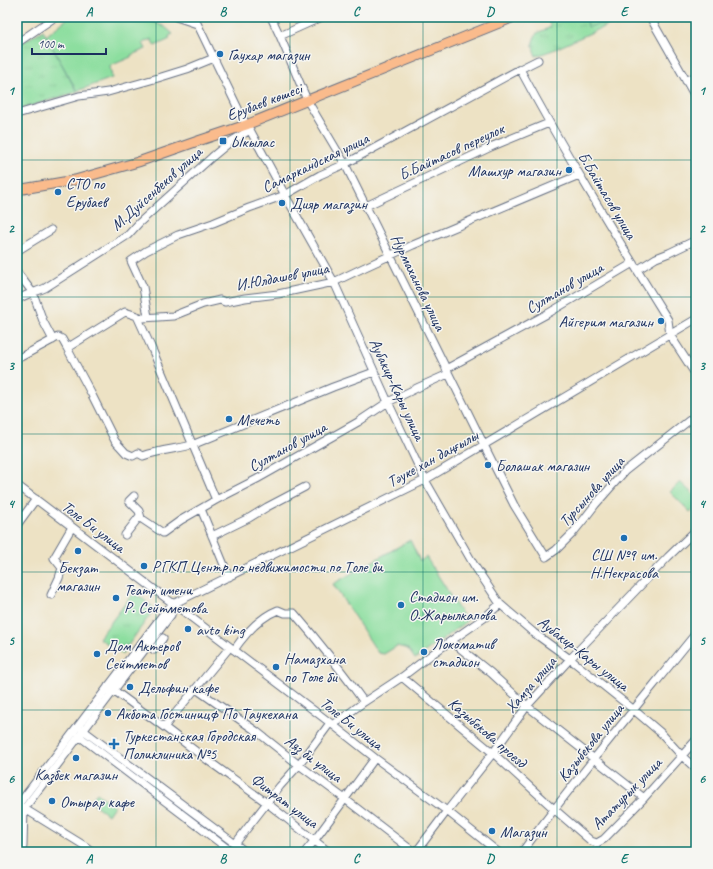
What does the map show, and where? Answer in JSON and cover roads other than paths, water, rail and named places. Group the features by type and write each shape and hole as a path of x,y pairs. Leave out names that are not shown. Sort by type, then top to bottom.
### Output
{"main road":[{"name":"Ерубаев көшесі","path":"17,190 76,180 248,127 307,100 514,17"}],"street":[{"path":"17,43 55,17"},
{"path":"176,17 197,24"},
{"name":"Аубакир-Кары улица","path":"194,17 248,127 334,282 374,372 425,480 474,566 500,604 634,710 661,733 696,769"},
{"name":"Нурмаханова улица","path":"270,17 280,36 307,100 345,164 514,504 546,557"},
{"path":"280,36 322,17"},
{"path":"650,17 696,98"},
{"path":"17,114 79,96 108,92 158,78 187,69 214,58"},
{"name":"Самаркандская улица","path":"148,317 143,287 131,261 146,251 178,235 285,195 538,60"},
{"name":"Б.Байтасов улица","path":"520,69 579,175 668,320 670,335 696,375"},
{"path":"686,81 696,76"},
{"name":"Б.Байтасов переулок","path":"366,206 493,146 549,123"},
{"name":"М.Дуйсенбеков улица","path":"17,300 45,288 128,235 139,223 212,157 248,127"},
{"name":"И.Юлдашев улица","path":"67,348 125,312 143,318 173,316 203,304 220,300 225,302 278,294 334,282 362,268 499,208 579,175"},
{"path":"17,251 51,230"},
{"path":"637,270 656,258 696,240"},
{"name":"Султанов улица","path":"134,496 129,501 139,511 141,518 163,533 181,520 288,462 358,422 388,402 447,371 633,263"},
{"path":"17,272 33,293 43,321 53,340"},
{"path":"136,316 152,349 216,500"},
{"name":"Тәуке хан даңғылы","path":"19,806 81,733 164,613 173,604 425,480 696,319"},
{"path":"17,359 58,337 62,339 115,441 126,452 133,456 138,453 143,456 192,444 374,372"},
{"name":"Турсынова улица","path":"546,557 556,550 572,534 625,470 696,415"},
{"name":"Толе Би улица","path":"17,485 375,758 447,811 498,852"},
{"path":"212,536 249,518 305,487"},
{"path":"17,525 36,499"},
{"path":"201,510 229,577"},
{"path":"124,535 139,516 141,518"},
{"path":"51,595 62,568 54,558 72,527"},
{"name":"Хамза улица","path":"415,852 493,753 527,706 570,659 696,530"},
{"path":"235,844 280,786 332,724 402,677 451,640 484,618 500,604"},
{"path":"164,727 196,689 253,627 270,613 278,610 286,613 294,613 343,672 364,702"},
{"name":"Казыбекова улица","path":"522,852 594,758 696,633"},
{"path":"154,650 163,638"},
{"path":"451,640 491,673 527,706 644,798"},
{"name":"Казыбекова проезд","path":"402,677 493,753 554,809"},
{"name":"Тәуке хан даңғылы","path":"19,806 111,688"},
{"name":"Фитрат улица","path":"111,688 267,803 329,852"},
{"name":"Аяз би улица","path":"196,689 256,731 415,852"},
{"path":"81,733 246,852"},
{"path":"81,733 86,743 232,852"},
{"name":"Ататурык улица","path":"554,809 591,842 597,843 604,839 644,798 696,740"},
{"path":"305,852 375,758"},
{"path":"19,806 22,849"},
{"path":"19,806 93,852"},
{"path":"17,831 21,838 22,849"}],"place":[{"name":"Гаухар магазин","path":"220,54"},
{"name":"Ыкылас","path":"223,141"},
{"name":"Машхур магазин","path":"569,170"},
{"name":"СТО по Ерубаев","path":"58,192"},
{"name":"Дияр магазин","path":"282,203"},
{"name":"Айгерим магазин","path":"661,321"},
{"name":"Мечеть","path":"229,419"},
{"name":"Болашак магазин","path":"488,465"},
{"name":"СШ №9 им. Н.Некрасова","path":"624,538"},
{"name":"Бекзат магазин","path":"78,551"},
{"name":"РГКП Центр по недвижимости по Толе би","path":"144,566"},
{"name":"Театр имени Р. Сейтметова","path":"116,598"},
{"name":"Стадион им. О.Жарылкапова","path":"401,605"},
{"name":"avto king","path":"188,629"},
{"name":"Локоматив стадион","path":"424,652"},
{"name":"Дом Актеров Сейтметов","path":"97,654"},
{"name":"Намазхана по Толе би","path":"276,667"},
{"name":"Дельфин кафе","path":"130,687"},
{"name":"Акбота Гостиницф По Таукехана","path":"108,713"},
{"name":"Туркестанская Городская Поликлиника №5","path":"114,744"},
{"name":"Казбек магазин","path":"76,758"},
{"name":"Отырар кафе","path":"52,801"},
{"name":"Магазин","path":"492,831"}]}
